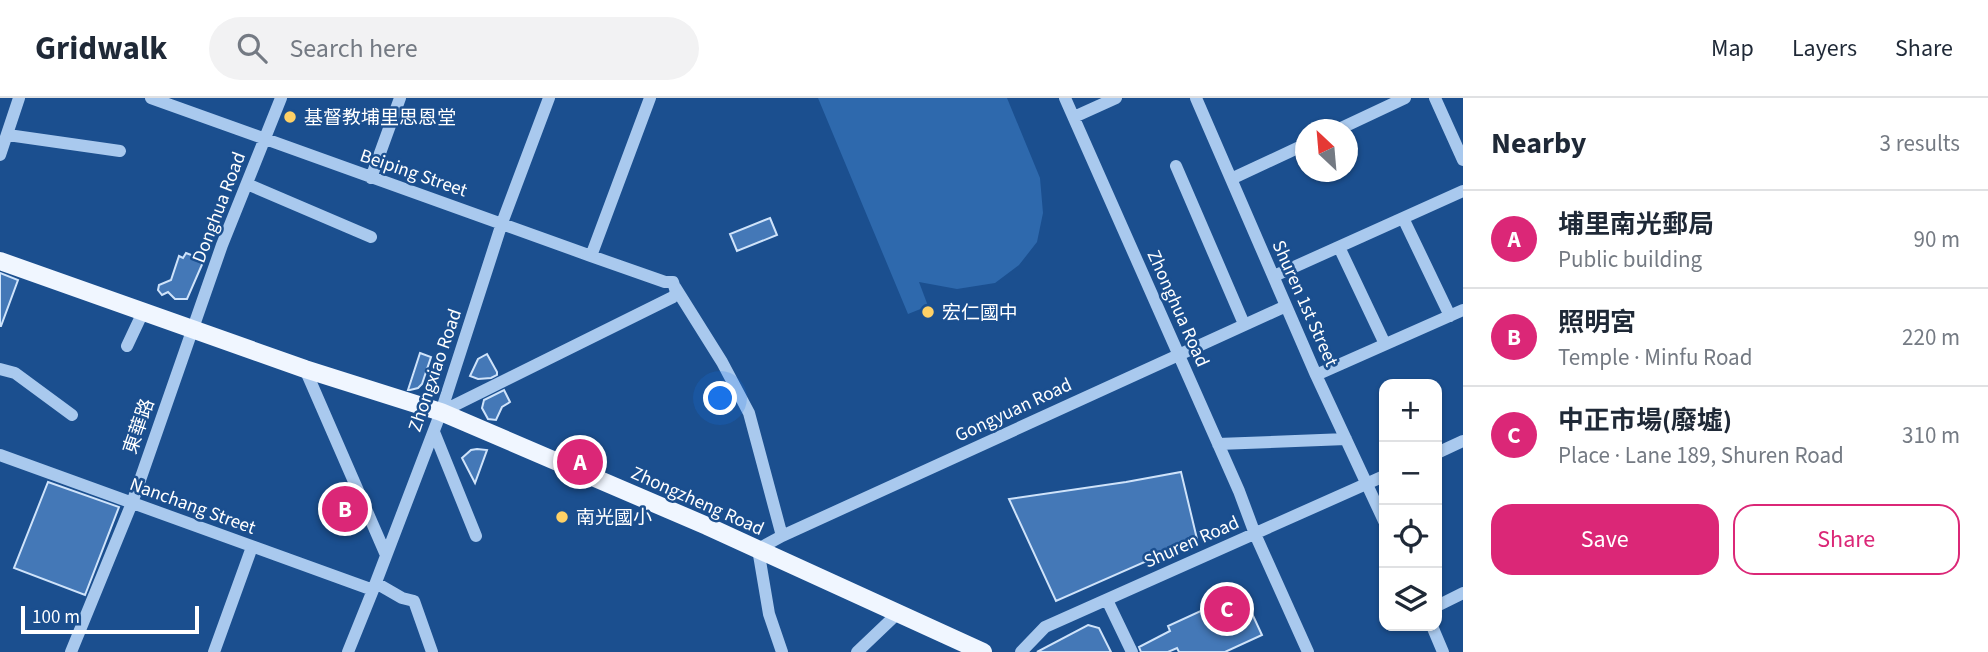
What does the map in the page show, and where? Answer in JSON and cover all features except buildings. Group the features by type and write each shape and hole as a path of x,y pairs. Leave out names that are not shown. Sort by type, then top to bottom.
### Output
{"main road":[{"path":"0,261 143,312"},
{"name":"Zhongzheng Road","path":"143,312 304,369 442,412 758,549 983,652"}],"street":[{"path":"0,155 19,98"},
{"name":"Beiping Street","path":"151,98 670,285"},
{"name":"Donghua Road","path":"193,330 222,245 281,98"},
{"path":"371,177 400,98"},
{"name":"Zhongxiao Road","path":"348,652 442,412 502,223 550,98"},
{"path":"591,256 650,98"},
{"name":"Zhonghua Road","path":"1065,98 1308,652"},
{"path":"1074,117 1116,98"},
{"name":"Shuren 1st Street","path":"1196,98 1316,375 1379,510"},
{"path":"1358,120 1405,98"},
{"path":"1435,98 1463,159"},
{"path":"8,135 120,151"},
{"path":"1230,179 1295,149"},
{"path":"1176,166 1244,324"},
{"path":"247,184 371,237"},
{"path":"1274,276 1463,191"},
{"path":"1403,218 1450,316"},
{"path":"1339,247 1385,344"},
{"path":"442,412 673,297 676,292 670,285"},
{"path":"670,285 722,362 749,413 782,536"},
{"name":"Gongyuan Road","path":"758,549 1286,306"},
{"path":"1316,375 1463,310"},
{"path":"127,346 143,312"},
{"name":"東華路","path":"71,652 132,503 193,330"},
{"path":"0,369 15,373 72,415"},
{"path":"304,369 387,555"},
{"path":"434,432 476,536"},
{"path":"1219,444 1346,439"},
{"path":"1442,451 1463,441"},
{"name":"Nanchang Street","path":"0,456 252,547 414,601 432,652"},
{"name":"Shuren Road","path":"1021,652 1045,627 1379,478"},
{"path":"214,652 252,547"},
{"path":"758,549 769,614 782,652"},
{"path":"1442,604 1463,593"},
{"path":"1107,600 1132,652"},
{"path":"857,652 898,613"},
{"path":"1434,631 1443,652"}],"shaded area":[{"path":"818,98 1007,98 1040,178 1043,213 1037,242 1019,265 995,283 957,289 919,282 928,306 908,314"}],"place":[{"name":"基督教埔里思恩堂","path":"290,117"},
{"name":"宏仁國中","path":"928,312"},
{"name":"埔里南光郵局","path":"580,462"},
{"name":"照明宮","path":"345,509"},
{"name":"南光國小","path":"562,517"},
{"name":"中正市場(廢墟)","path":"1227,609"}]}
